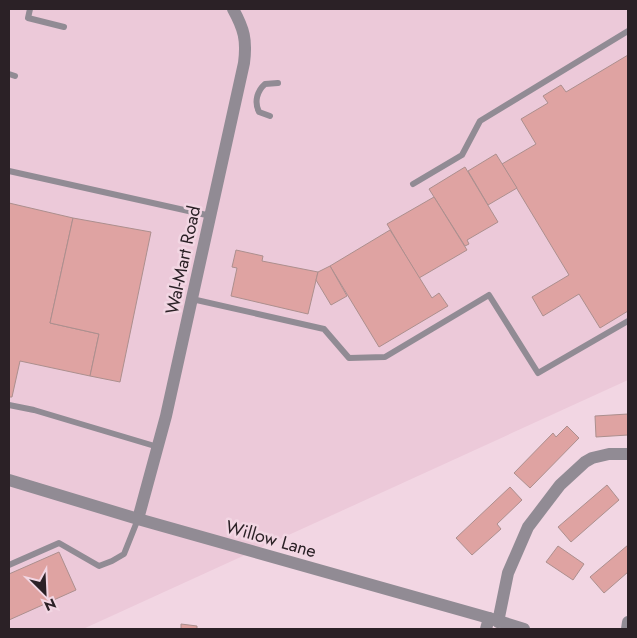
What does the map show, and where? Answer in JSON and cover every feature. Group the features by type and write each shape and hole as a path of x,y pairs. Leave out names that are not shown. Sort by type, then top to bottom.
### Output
{"street":[{"name":"Wal-Mart Road","path":"138,519 166,416 244,63 246,46 244,34 240,20 233,9"},
{"path":"491,623 508,573 528,527 560,485 590,459 609,454 628,454"},
{"name":"Willow Lane","path":"9,480 491,623 524,629"},
{"path":"627,629 628,622"}],"lane":[{"path":"30,9 28,18 64,27"},
{"path":"413,184 462,155 480,121 628,31"},
{"path":"270,116 259,112 256,107 256,100 259,91 265,84 278,83"},
{"path":"9,171 211,216"},
{"path":"192,299 324,329 349,358 367,358 385,357 489,295 538,374 628,321"},
{"path":"9,405 34,410 158,447"},
{"path":"9,565 59,543 99,566 106,564 124,554 138,519"}],"shaded area":[{"path":"9,9 628,9 628,380 83,629 9,629"}],"building":[{"path":"628,55 628,311 600,328 579,294 543,316 532,297 569,275 502,164 536,144 521,119 548,103 543,96 561,85 566,92"},
{"path":"496,154 517,188 488,205 468,171"},
{"path":"465,167 498,222 467,240 469,244 465,246 429,189"},
{"path":"434,197 467,250 419,278 387,224"},
{"path":"9,203 73,218 50,323 99,334 90,376 20,361 12,397 9,397"},
{"path":"73,218 151,232 120,382 90,376 99,334 50,323"},
{"path":"390,230 432,298 439,293 448,306 379,347 330,266"},
{"path":"236,250 263,256 262,261 318,272 308,314 231,296 237,268 232,267"},
{"path":"330,266 347,296 331,305 316,280 318,272"},
{"path":"628,414 628,435 596,437 595,416"},
{"path":"567,426 579,438 530,488 514,473 553,433 556,437"},
{"path":"607,485 619,500 571,542 558,527"},
{"path":"510,487 522,500 497,524 501,529 472,555 456,538"},
{"path":"628,545 628,572 604,593 590,577"},
{"path":"558,546 584,564 573,580 546,562"},
{"path":"59,552 76,590 9,620 9,574"},
{"path":"181,624 197,626 197,629 181,629"}]}
